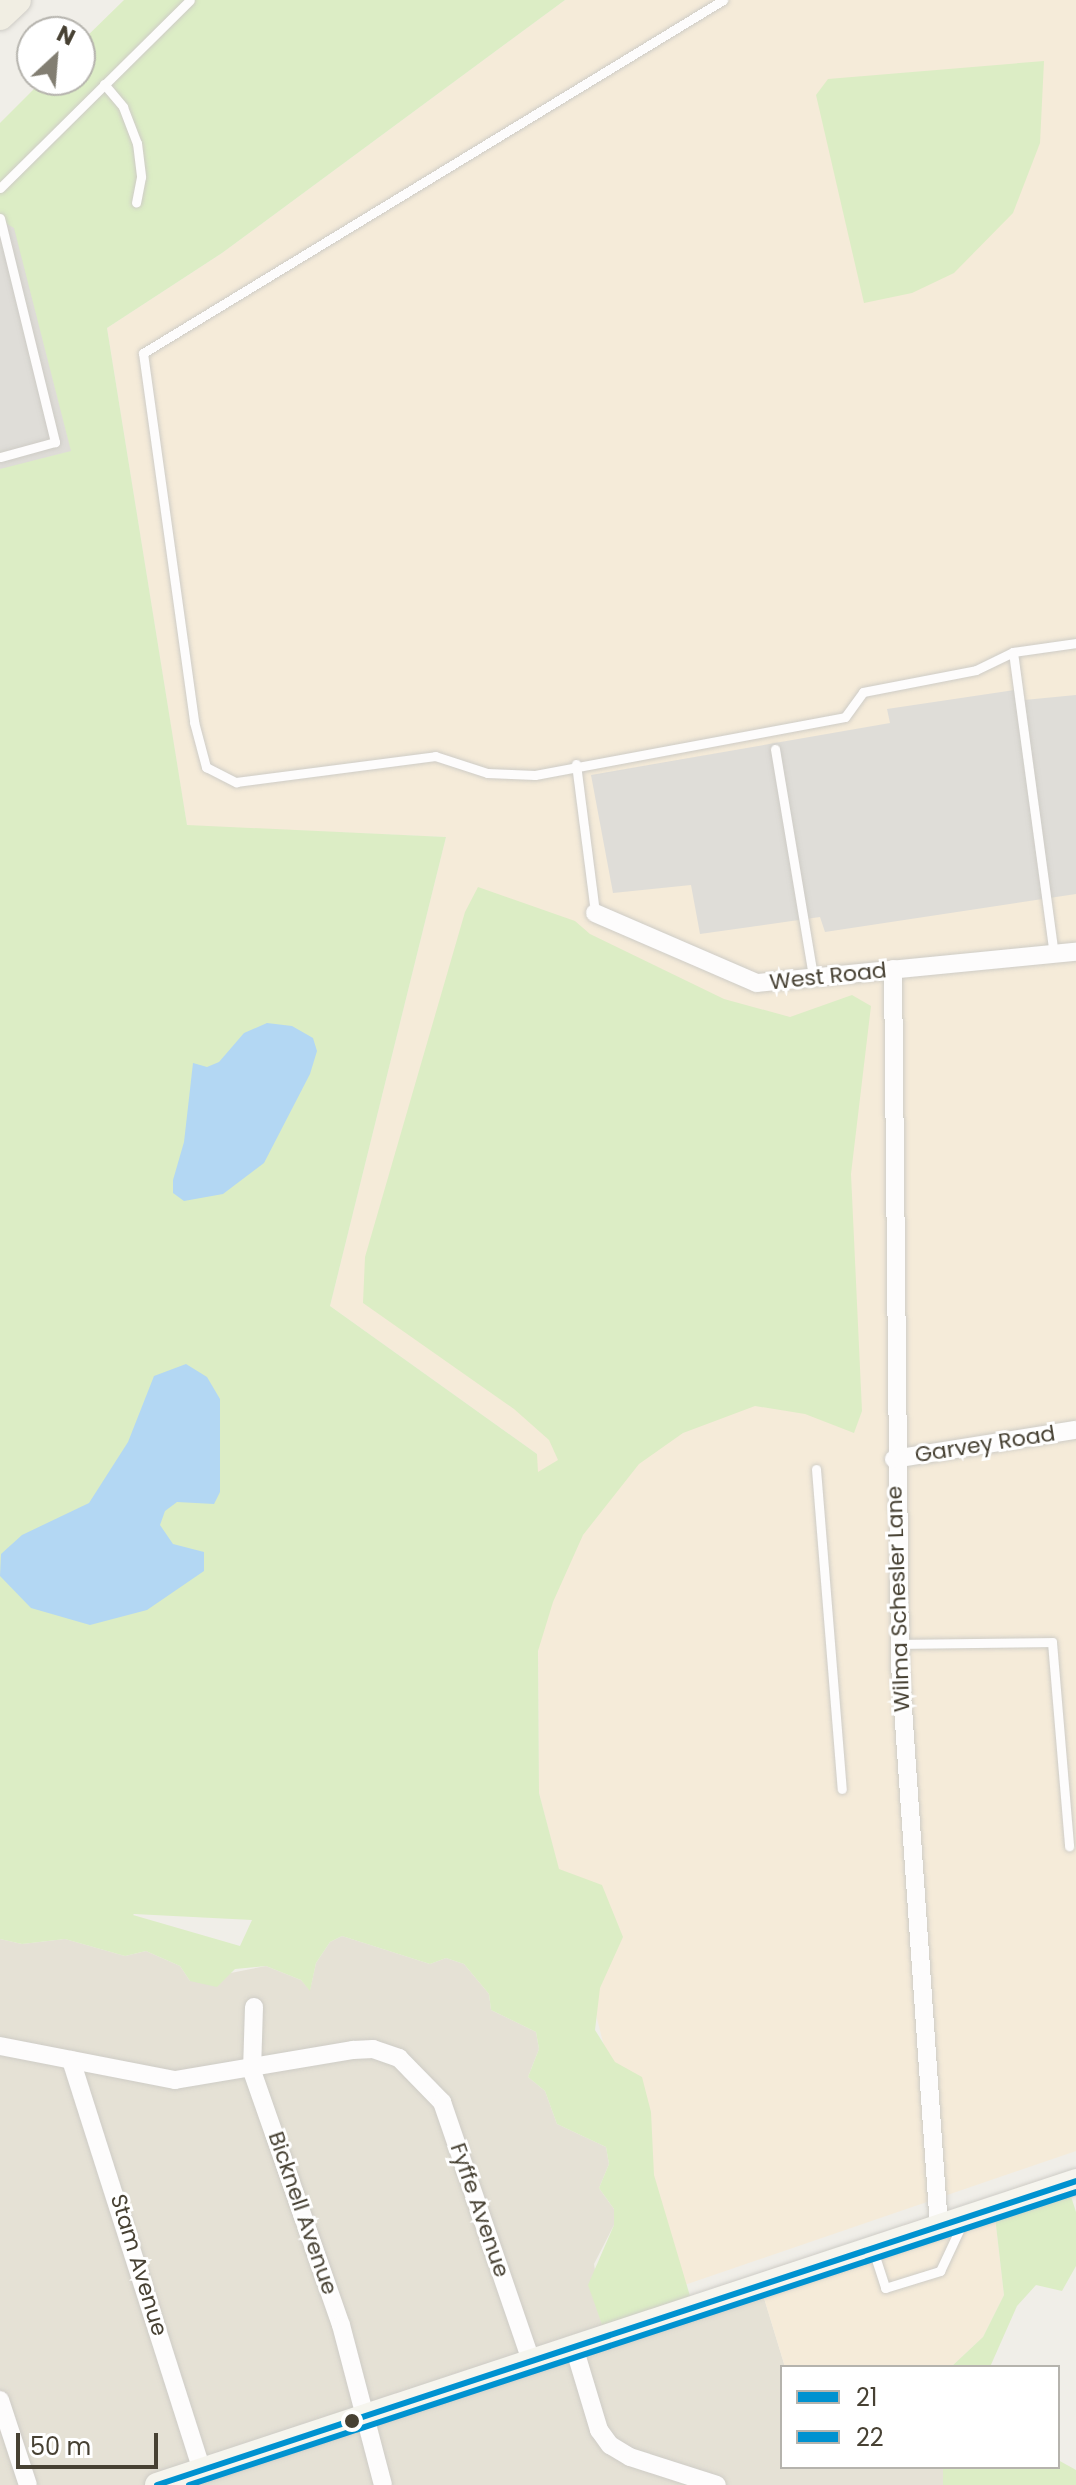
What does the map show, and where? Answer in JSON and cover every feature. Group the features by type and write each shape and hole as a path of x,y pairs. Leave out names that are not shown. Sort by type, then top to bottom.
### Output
{"main road":[{"path":"0,16 17,0"},
{"path":"157,2485 1076,2181"}],"street":[{"name":"West Road","path":"595,913 738,979 778,984 813,977 1076,952"},
{"name":"Wilma Schesler Lane","path":"893,969 894,1459 899,1644 939,2227"},
{"name":"Garvey Road","path":"894,1459 1076,1430"},
{"name":"Bicknell Avenue","path":"254,2007 252,2071 369,2417 383,2485"},
{"name":"Fyffe Avenue","path":"0,2046 175,2080 252,2071 373,2049 399,2058 442,2102 531,2361"},
{"name":"Stam Avenue","path":"71,2060 202,2471"},
{"path":"574,2347 599,2430 610,2445 630,2457 717,2485"},
{"path":"0,2400 28,2485"}],"lane":[{"path":"0,188 190,0"},
{"path":"723,0 143,353 200,754 214,776 236,782 410,756 458,759 509,777 845,717 863,692 976,670 1013,652 1076,643"},
{"path":"104,84 123,107 137,143 141,177 136,203"},
{"path":"0,218 55,442 0,457"},
{"path":"1013,652 1054,956"},
{"path":"775,749 813,977"},
{"path":"576,764 595,913"},
{"path":"816,1469 842,1789"},
{"path":"899,1644 1052,1642 1069,1846"},
{"path":"873,2250 885,2288 940,2271 964,2219"}],"shaded area":[{"path":"565,0 1076,0 1076,2151 667,2291 539,1793 537,1454 330,1306 446,837 187,826 107,328 222,253"},
{"path":"0,220 14,228 71,451 0,469"},
{"path":"1022,689 1024,700 1076,695 1076,894 825,932 820,917 700,934 691,885 613,893 591,775 890,723 887,709"},
{"path":"342,1936 430,1964 446,1958 464,1964 489,1994 491,2010 536,2032 539,2049 528,2077 545,2091 557,2124 606,2147 609,2164 599,2188 614,2209 614,2225 594,2264 605,2333 760,2285 784,2365 780,2365 780,2469 943,2469 943,2485 0,2485 0,1939 22,1944 65,1939 125,1956 146,1951 180,1966 190,1981 266,1966 301,1980 310,1990 316,1963 330,1942"},
{"path":"994,2208 1004,2295 983,2337 953,2365 784,2365 760,2285"}],"green space":[{"path":"124,0 565,0 222,253 107,328 187,825 446,837 330,1306 537,1454 538,1472 558,1460 549,1440 514,1409 363,1303 365,1257 465,912 478,887 575,921 590,934 724,999 790,1017 852,995 871,1006 851,1174 862,1411 854,1433 805,1414 755,1406 683,1433 639,1464 583,1535 553,1602 538,1651 539,1793 559,1869 602,1885 623,1937 600,1988 595,2030 615,2062 642,2077 651,2112 654,2175 690,2296 605,2333 588,2285 614,2225 614,2209 599,2188 609,2164 606,2147 557,2124 545,2091 528,2077 539,2049 536,2032 491,2010 489,1994 464,1964 446,1958 430,1964 342,1936 330,1942 316,1963 310,1991 301,1980 266,1966 235,1969 217,1987 190,1981 180,1966 146,1951 125,1956 65,1939 22,1944 0,1939 0,123 27,96 96,96 96,27","holes":["134,1914 252,1920 240,1946 133,1915"]},
{"path":"1044,61 1040,143 1013,213 954,273 912,293 864,303 816,95 828,79"},
{"path":"1068,2187 1076,2212 1076,2266 1062,2291 1036,2285 1017,2306 991,2365 953,2365 983,2337 1004,2295 994,2208"},
{"path":"1060,2461 1076,2470 1076,2485 943,2485 943,2469 1060,2469"}],"water":[{"path":"267,1023 292,1026 313,1038 317,1051 310,1074 264,1163 223,1194 184,1201 173,1193 173,1180 184,1142 193,1063 207,1067 219,1062 244,1033"},
{"path":"186,1364 207,1377 220,1399 220,1492 214,1504 177,1502 165,1511 160,1525 173,1544 204,1552 204,1571 147,1610 90,1625 31,1608 0,1576 1,1554 22,1535 89,1503 128,1442 154,1376"}],"transit line":[{"name":"21","path":"157,2485 1076,2181"},
{"name":"22","path":"189,2485 1076,2192"}]}
